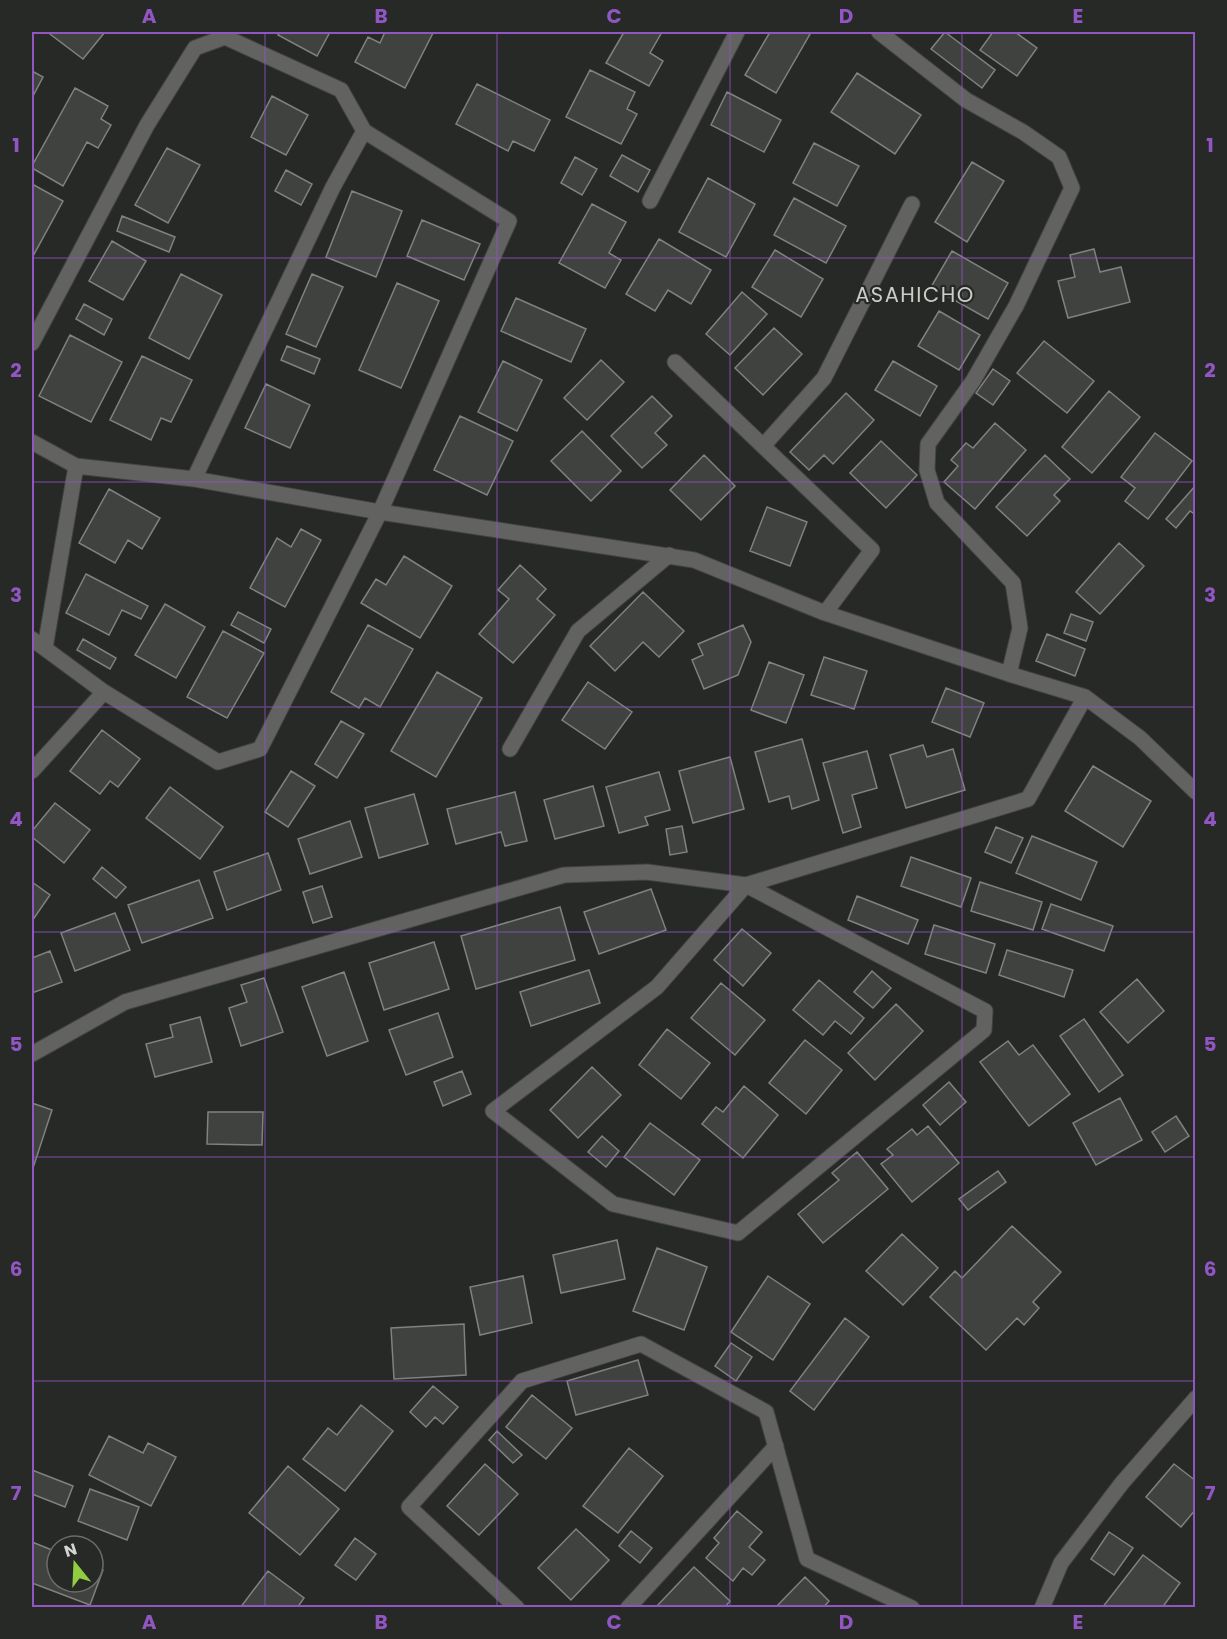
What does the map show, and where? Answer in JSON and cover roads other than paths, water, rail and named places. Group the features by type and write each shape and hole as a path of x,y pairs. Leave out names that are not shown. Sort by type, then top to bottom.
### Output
{"street":[{"path":"650,201 737,32"},
{"path":"879,32 966,100 1023,132 1059,157 1072,188 1016,306 973,381 928,444 927,470 937,502 1013,583 1020,628 1009,674"},
{"path":"32,343 147,125 195,48 225,37 341,90 364,131 509,221 380,512 260,749 218,762 104,692 32,639"},
{"path":"194,479 333,187 364,131"},
{"path":"764,446 824,378 912,204"},
{"path":"675,362 872,550 825,613"},
{"path":"32,442 76,465 194,479 380,512 694,560 825,613 1009,674 1085,696 1140,738 1196,792"},
{"path":"45,648 76,465"},
{"path":"510,749 578,631 669,555"},
{"path":"32,771 104,692"},
{"path":"32,1054 125,1002 564,875 646,872 746,885 985,1011 984,1030 738,1233 613,1204 493,1111 657,987 746,885 1028,800 1085,696"},
{"path":"517,1608 409,1507 522,1381 641,1344 766,1412 807,1559 912,1608"},
{"path":"1042,1608 1061,1563 1122,1483 1196,1398"},
{"path":"628,1608 776,1446"}],"district":[{"name":"ASAHICHO","path":"915,295"}]}
